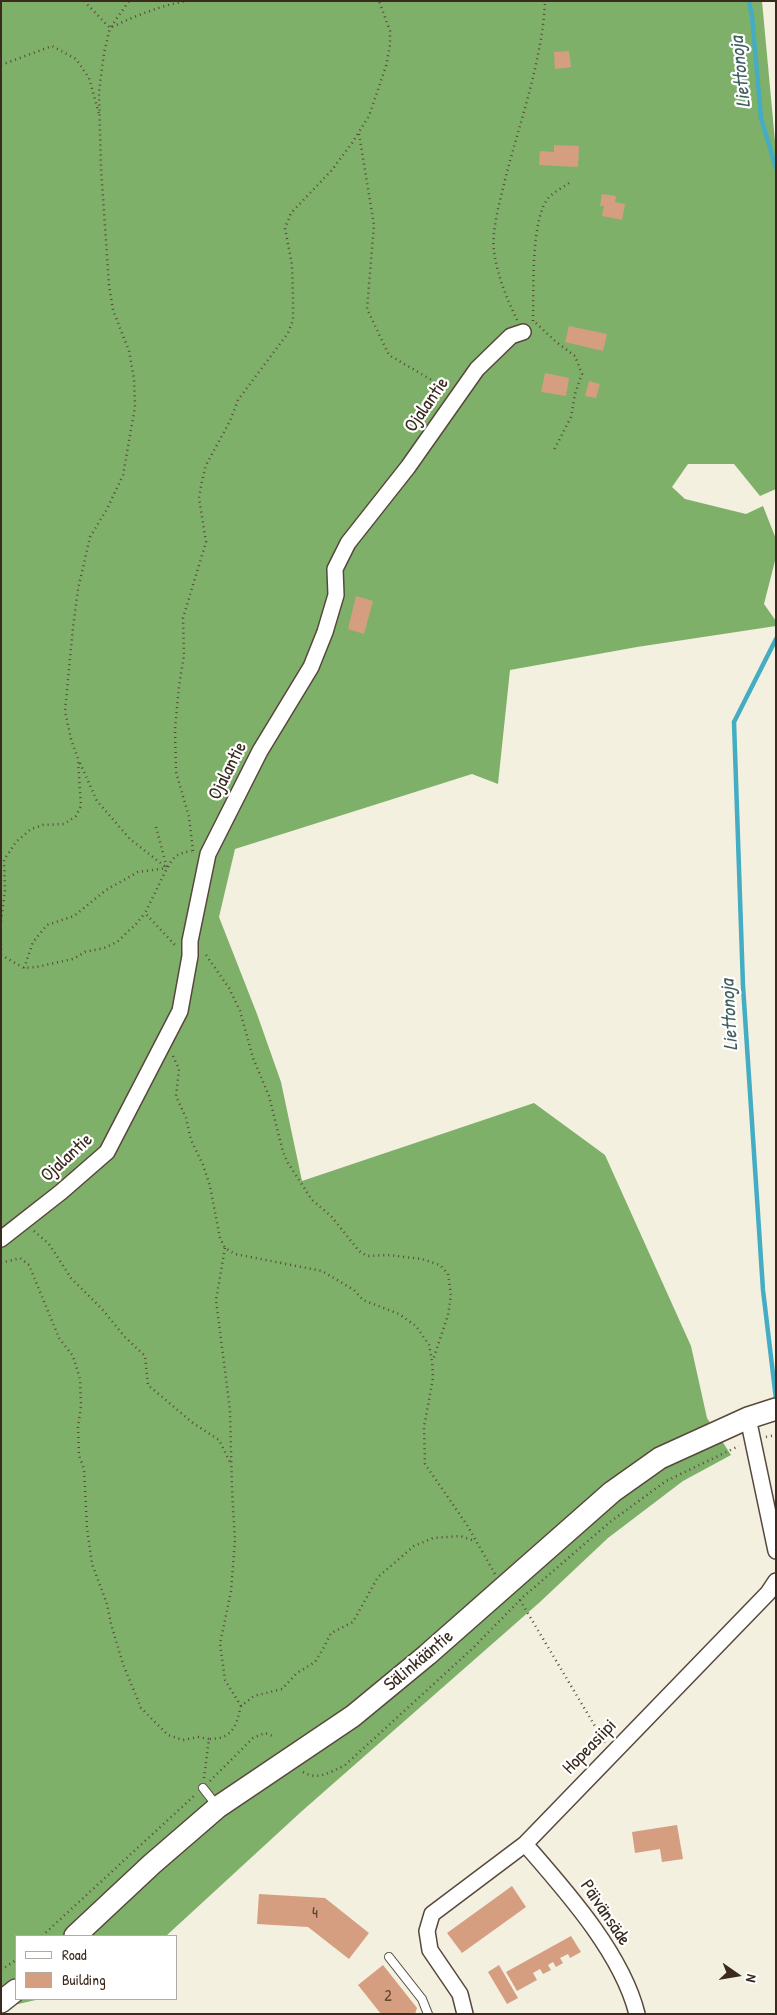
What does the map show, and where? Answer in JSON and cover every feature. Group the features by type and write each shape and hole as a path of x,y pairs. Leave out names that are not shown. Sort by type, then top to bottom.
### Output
{"street":[{"name":"Ojalantie","path":"1,1239 61,1192 107,1152 180,1011 208,854 260,751 311,667 325,632 336,596 336,569 348,544 408,467 477,369 511,336 528,326"},
{"name":"Sälinkääntie","path":"75,1935 152,1864 218,1807 353,1716 427,1655 517,1594 620,1486 660,1458 748,1418 776,1409"},
{"path":"748,1418 754,1439 776,1551"},
{"name":"Hopeasiipi","path":"465,2014 460,1994 430,1950 427,1931 432,1914 525,1844 768,1593 776,1581"},
{"name":"Päivänsäde","path":"525,1844 577,1904 620,1971 634,2002 637,2014"},
{"path":"1,2002 15,1991"}],"lane":[{"path":"203,1788 218,1807"},
{"path":"389,1957 422,1999 428,2014"}],"path":[{"path":"84,1 110,28"},
{"path":"129,1 110,28 104,53 99,92 101,168 109,286 113,310 130,351 135,407 122,475 107,509 90,537 78,589 65,711 71,739 78,759 97,801 130,839 167,868"},
{"path":"110,28 138,14 165,5 186,1"},
{"path":"193,851 189,817 176,772 175,729 184,654 183,618 206,542 199,498 202,481 206,465 230,421 238,400 288,333 293,320 293,278 285,228 291,213 332,170 369,116 386,66 390,45 390,31 379,1"},
{"path":"545,1 545,13 534,70 498,208 494,250 507,300 528,326 555,341 575,356 582,374 575,394 571,417 554,450"},
{"path":"1,65 52,46 76,59 89,78 100,121"},
{"path":"359,133 374,225 367,309 388,355 458,396"},
{"path":"528,326 539,220 549,197 569,183"},
{"path":"1,921 5,890 4,860 16,842 31,829 43,825 64,824 76,816 81,806 78,759"},
{"path":"156,826 167,868"},
{"path":"1,956 24,968 36,967 73,959 85,952 104,948 117,942 136,924 145,912 172,858 179,853 193,851 208,854"},
{"path":"24,968 33,942 47,925 74,916 106,890 138,872 167,868"},
{"path":"1,900 4,904"},
{"path":"145,912 172,943 190,948 209,959 229,988 240,1010 252,1058 269,1096 283,1152 312,1200 331,1216 359,1251 366,1256 388,1255 422,1259 440,1265 448,1274 451,1295 448,1316 432,1362"},
{"path":"1,944 1,959"},
{"path":"166,1040 180,1069 176,1096 186,1118 191,1140 203,1165 217,1217 220,1238 225,1248 235,1254 322,1271 354,1290 362,1300 399,1314 416,1326 429,1345 433,1378 424,1427 425,1464 444,1490 494,1573 517,1594 606,1746"},
{"path":"24,1221 49,1244 70,1278 102,1309 125,1337 145,1356 148,1386 193,1423 219,1440 231,1464"},
{"path":"225,1248 216,1300 230,1410 235,1540 231,1591 220,1644 225,1680 241,1706"},
{"path":"1,1263 20,1258 29,1265 59,1338 73,1356 80,1379 79,1455 84,1469 87,1528 92,1564 107,1604 123,1664 141,1708 168,1735 183,1740 198,1737 220,1739 236,1727 241,1706 254,1696 282,1689 297,1673 314,1662 324,1649 331,1633 353,1622 378,1578 414,1546 433,1538 460,1536 476,1541"},
{"path":"303,1772 318,1777 344,1766 472,1649 517,1594 666,1481 754,1439 776,1435"},
{"path":"43,1935 203,1788 253,1738 265,1733 275,1737"},
{"path":"203,1788 209,1739"},
{"path":"1,1970 15,1961"}],"green space":[{"path":"1,1 762,1 776,152 776,489 760,496 734,464 688,464 672,487 685,499 746,514 763,506 776,539 776,557 764,604 776,621 776,626 637,647 510,670 498,784 472,774 235,849 219,917 281,1082 302,1181 534,1103 605,1155 691,1346 707,1418 731,1455 683,1481 608,1538 540,1602 302,1811 167,1935 15,1935 15,2000 36,2000 1,2008"}],"building":[{"path":"569,51 571,67 555,69 554,52"},
{"path":"554,145 579,146 578,167 539,165 540,151 554,152"},
{"path":"602,194 616,196 615,202 625,204 622,220 602,216 604,206 600,206"},
{"path":"569,326 607,334 603,351 565,342"},
{"path":"545,373 569,378 566,396 541,392"},
{"path":"589,381 600,384 596,398 585,396"},
{"path":"356,596 373,601 364,634 348,629"},
{"path":"677,1825 683,1859 662,1862 660,1849 635,1853 632,1832"},
{"path":"512,1886 526,1907 462,1953 447,1933"},
{"path":"259,1894 325,1898 369,1933 349,1959 308,1927 257,1924"},
{"path":"571,1936 581,1952 570,1958 568,1954 560,1958 563,1963 556,1967 553,1962 548,1965 551,1970 543,1974 540,1969 533,1973 537,1980 517,1991 506,1972"},
{"path":"383,1965 417,2008 415,2014 381,2014 358,1985"},
{"path":"499,1965 518,1998 507,2004 488,1972"}],"waterway":[{"name":"Liettonoja","path":"749,1 761,118 776,168"},
{"name":"Liettonoja","path":"776,639 734,722 743,986 763,1290 776,1399"}]}
